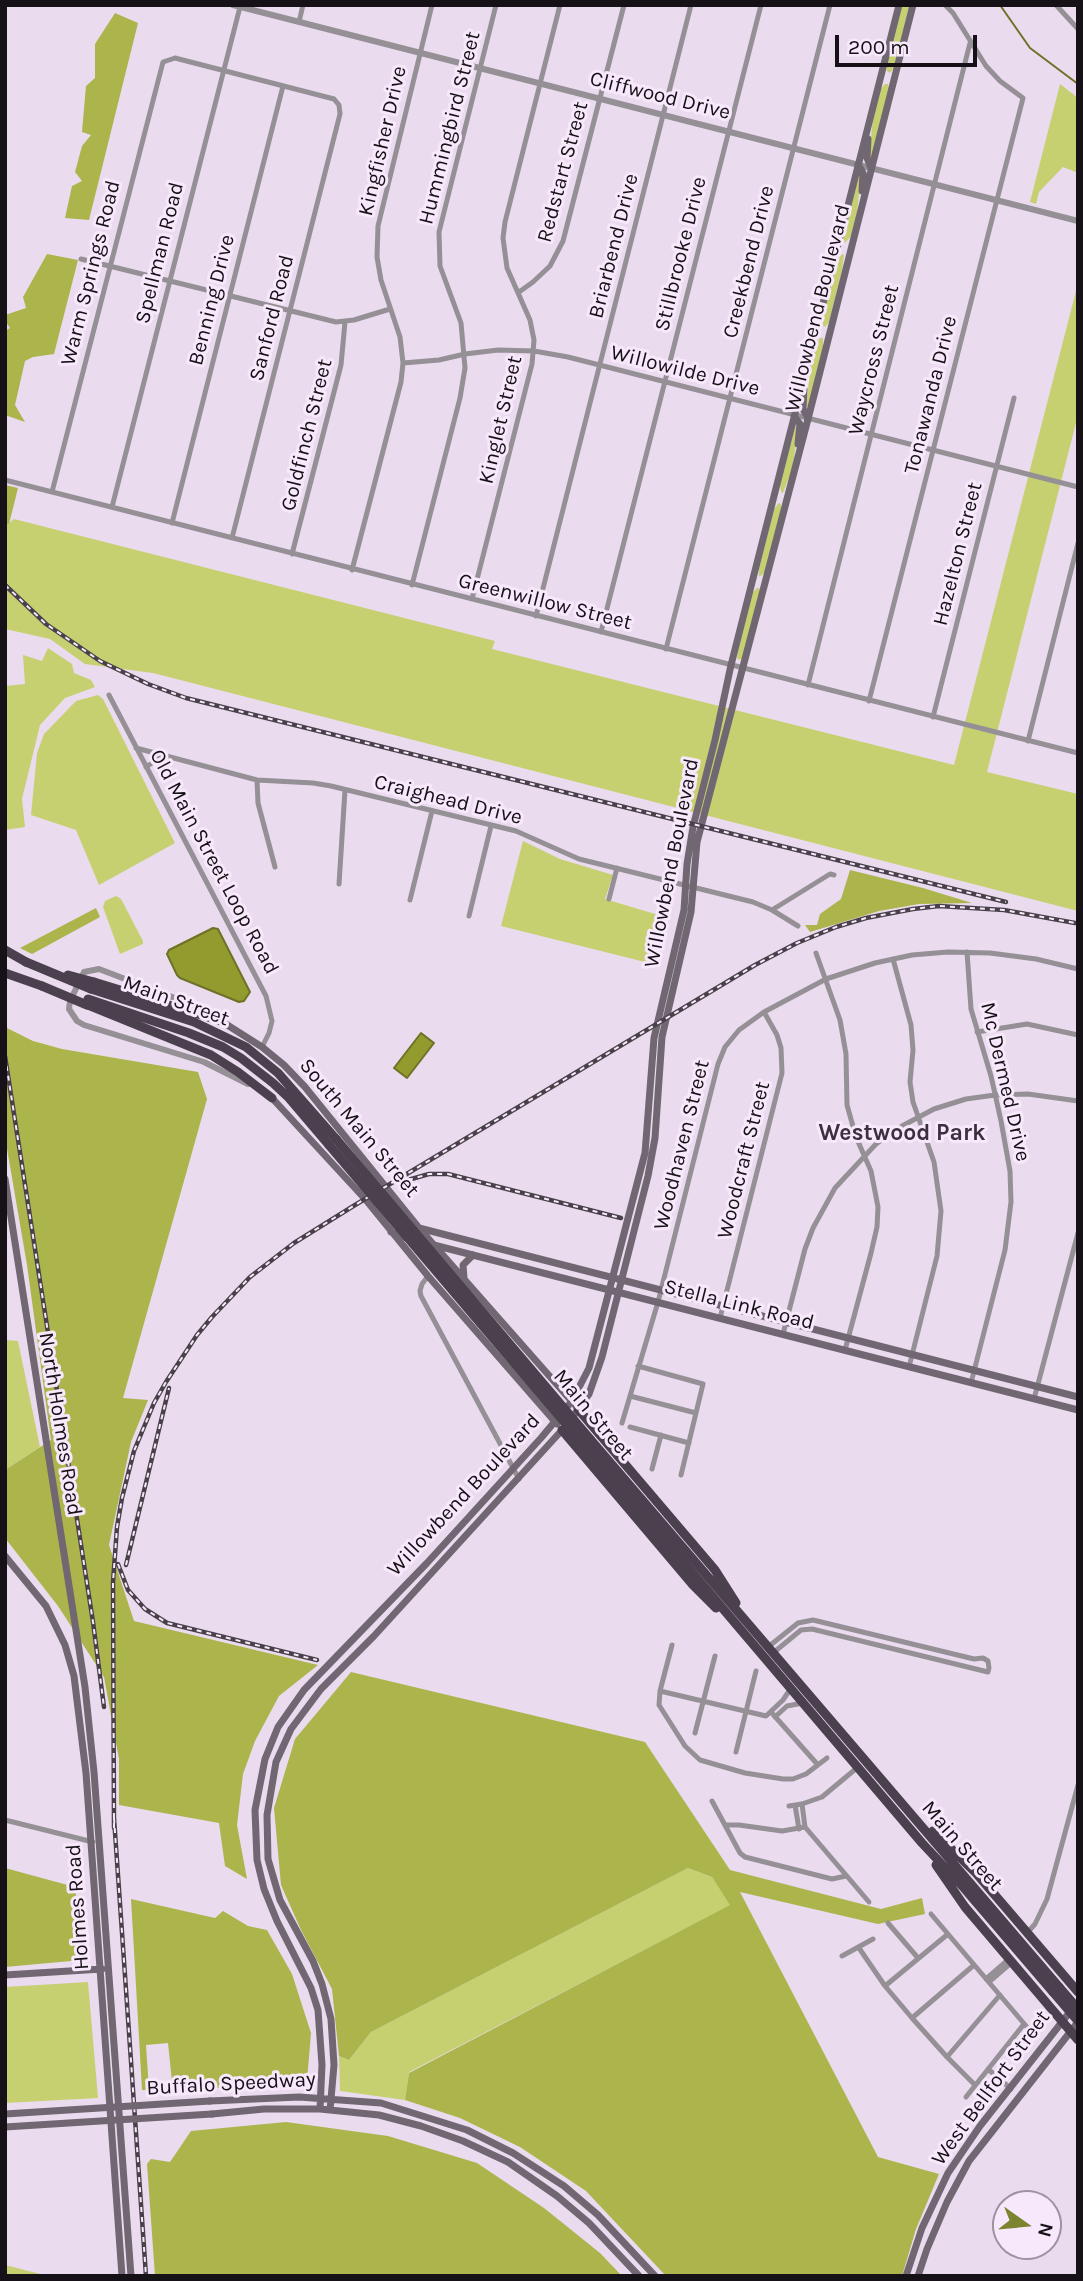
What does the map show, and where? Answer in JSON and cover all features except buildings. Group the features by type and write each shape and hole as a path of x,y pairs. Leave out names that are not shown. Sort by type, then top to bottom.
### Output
{"highway":[{"path":"5,950 26,962 92,986 221,1021"},
{"path":"5,973 87,1002 211,1055 272,1098"},
{"name":"Main Street","path":"92,986 194,1022 246,1047 278,1073 583,1443 892,1791 1056,1989 1078,2021"},
{"name":"Main Street","path":"87,1002 189,1033 223,1047 273,1083 333,1142"},
{"path":"575,1405 715,1570 760,1638"},
{"path":"583,1443 576,1438 584,1426 594,1426"},
{"path":"562,1430 583,1443"},
{"name":"Main Street","path":"583,1443 760,1638 791,1688 922,1843 1056,1989 1078,2009"},
{"path":"892,1791 976,1872 1078,1992"},
{"path":"922,1843 965,1907 1078,2040"},
{"path":"1046,2002 1058,2004 1068,1994 1070,1983"}],"main road":[{"name":"Willowbend Boulevard","path":"320,2109 320,2021 312,1988 277,1921 264,1889 257,1860 255,1810 261,1774 278,1727 304,1690 427,1563 555,1422 589,1394 613,1278 655,1138 658,1036 686,921 697,842 719,740 731,665 899,5"},
{"name":"Willowbend Boulevard","path":"719,740 734,702 743,668 913,5"},
{"path":"881,76 894,79"},
{"path":"869,121 867,158 871,167"},
{"path":"858,164 863,173 862,206"},
{"path":"837,248 850,251"},
{"path":"816,330 829,333"},
{"path":"805,374 803,409 808,419"},
{"path":"794,416 800,424 796,466"},
{"path":"774,496 787,499"},
{"path":"753,581 765,584"},
{"path":"731,665 737,671 734,702"},
{"name":"South Main Street","path":"221,1021 262,1046 305,1087 419,1228 575,1405"},
{"name":"South Main Street","path":"272,1098 383,1221 562,1430"},
{"name":"Willowbend Boulevard","path":"598,1356 619,1292 644,1175"},
{"name":"North Holmes Road","path":"5,1179 83,1674"},
{"path":"383,1221 400,1205"},
{"name":"Stella Link Road","path":"419,1228 1078,1397"},
{"name":"Stella Link Road","path":"391,1232 435,1246 1078,1410"},
{"path":"509,1264 512,1251"},
{"path":"465,1279 463,1265 473,1255"},
{"path":"539,1404 551,1405 559,1396 557,1385"},
{"name":"Willowbend Boulevard","path":"330,2110 334,2065 331,2019 322,1984 280,1900 268,1858 266,1828 272,1777 291,1729 312,1699 519,1479 562,1430 575,1405"},
{"path":"466,1520 474,1527"},
{"name":"Holmes Road","path":"5,1556 46,1606 65,1645 74,1675 95,1842"},
{"path":"427,1563 435,1571"},
{"path":"364,1629 374,1636"},
{"name":"Holmes Road","path":"83,1674 94,1772 95,1842 120,2198 122,2276"},
{"path":"304,1690 312,1699"},
{"path":"261,1774 272,1777"},
{"path":"257,1860 268,1858"},
{"path":"288,1941 299,1936"},
{"path":"5,1975 104,1969"},
{"name":"West Bellfort Street","path":"907,2272 930,2209 960,2155 1078,2002"},
{"path":"320,2021 331,2019"},
{"name":"West Bellfort Street","path":"919,2274 947,2202 969,2161 1078,2021"},
{"path":"1011,2089 1019,2096"},
{"name":"Buffalo Speedway","path":"5,2114 263,2097 320,2097 381,2103 467,2130 513,2153 564,2186 586,2205 652,2275"},
{"name":"Buffalo Speedway","path":"5,2127 264,2109 320,2109 379,2115 463,2141 508,2162 579,2215 639,2276"},
{"path":"421,2126 425,2115"},
{"path":"508,2162 513,2153"},
{"path":"960,2155 969,2161"},
{"name":"Holmes Road","path":"120,2198 131,2276"},
{"path":"579,2215 586,2205"},
{"path":"907,2272 919,2274"}],"street":[{"path":"299,22 303,5"},
{"name":"Kingfisher Drive","path":"352,569 401,382 403,363 400,337 379,270 378,226 432,5"},
{"name":"Hummingbird Street","path":"412,585 463,384 465,354 461,323 440,266 442,220 496,5"},
{"name":"Kinglet Street","path":"472,600 530,377 534,351 530,320 510,276 504,255 504,230 560,5"},
{"name":"Redstart Street","path":"519,292 550,266 563,242 624,5"},
{"name":"Briarbend Drive","path":"536,616 691,5"},
{"name":"Stillbrooke Drive","path":"601,632 761,5"},
{"name":"Creekbend Drive","path":"666,649 830,5"},
{"path":"945,5 953,13 970,43"},
{"path":"1055,5 1078,29"},
{"name":"Cliffwood Drive","path":"236,6 1078,221"},
{"name":"Spellman Road","path":"112,507 223,70 236,6"},
{"name":"Tonawanda Drive","path":"870,701 1023,97 1000,81 970,43"},
{"name":"Waycross Street","path":"808,685 970,43"},
{"name":"Warm Springs Road","path":"52,492 163,62 175,58 223,70"},
{"path":"223,70 283,86"},
{"name":"Sanford Road","path":"232,538 340,114 340,105 334,99 283,86"},
{"name":"Benning Drive","path":"172,523 283,86"},
{"path":"80,259 336,322 345,322 390,309"},
{"name":"Goldfinch Street","path":"292,554 341,365 345,322"},
{"name":"Willowilde Drive","path":"403,363 498,350 534,351 568,357 1078,488"},
{"name":"Hazelton Street","path":"933,717 1014,398"},
{"name":"Greenwillow Street","path":"5,480 1078,753"},
{"path":"1028,741 1078,544"},
{"name":"Old Main Street Loop Road","path":"109,695 266,996 272,1021 262,1046"},
{"name":"Craighead Drive","path":"136,748 257,780 313,783 524,834 579,859 753,902 797,926"},
{"path":"146,766 164,755"},
{"path":"257,780 258,803 275,867"},
{"path":"339,884 345,790"},
{"path":"410,900 432,811"},
{"path":"469,916 491,826"},
{"path":"609,899 617,868"},
{"path":"772,910 830,874 834,875"},
{"name":"Woodhaven Street","path":"622,1423 658,1302 721,1054 739,1030 826,979 912,955 967,951 1035,959 1078,969"},
{"name":"Mc Dermed Drive","path":"967,951 969,992 995,1095 1010,1171 1011,1218 971,1383"},
{"path":"816,953 843,1033 850,1115 876,1188 878,1207 877,1227 845,1350"},
{"path":"893,959 911,1026 913,1102 937,1173 940,1223 937,1256 909,1367"},
{"name":"South Main Street","path":"221,1021 180,1000 99,969 84,972 69,1009 77,1021 84,1025 204,1062 272,1098"},
{"name":"Woodcraft Street","path":"720,1318 782,1073 781,1048 764,1013"},
{"path":"977,1032 1027,1024 1078,1035"},
{"path":"783,1334 813,1228 835,1188 864,1156 889,1134 918,1117 949,1104 995,1095 1028,1094 1078,1101"},
{"path":"1034,1399 1078,1233"},
{"path":"428,1276 422,1284 421,1296 519,1479"},
{"path":"638,1366 703,1384 681,1475"},
{"path":"630,1396 696,1413"},
{"path":"630,1427 689,1443"},
{"path":"652,1469 661,1435"},
{"path":"813,1620 962,1657 986,1659 989,1664 988,1672 812,1629 801,1630 767,1650 798,1623 813,1620"},
{"path":"825,1632 827,1624"},
{"path":"897,1650 899,1642"},
{"path":"672,1645 659,1705 685,1746 706,1763 783,1779 800,1777 827,1758"},
{"path":"695,1733 715,1656"},
{"path":"960,1665 962,1657"},
{"path":"736,1752 756,1671"},
{"path":"660,1691 766,1716 773,1715 782,1706 791,1688"},
{"path":"782,1706 803,1703"},
{"path":"773,1715 818,1765"},
{"path":"858,1767 828,1793 795,1805 802,1828 869,1902"},
{"path":"1027,1933 1035,1924 1047,1899 1078,1785"},
{"path":"712,1801 740,1853 745,1857 832,1879 846,1877"},
{"path":"5,1820 95,1842"},
{"path":"725,1825 782,1831 802,1828"},
{"path":"931,1914 1032,2033"},
{"path":"888,1923 918,1958"},
{"path":"885,1986 948,1934"},
{"path":"842,1956 873,1939"},
{"path":"859,1948 885,1986 912,2018 975,2085"},
{"path":"988,1981 1010,1961"},
{"path":"912,2018 974,1965"},
{"path":"947,2057 1000,1995"},
{"path":"966,2097 1024,2024"},
{"path":"988,2069 1011,2089"}],"shaded area":[{"path":"902,5 909,5 909,9 894,67 890,73 887,71 887,59"},
{"path":"115,13 138,23 89,220 65,218 72,186 82,181 75,172 82,146 91,135 82,132 86,86 95,78 95,44"},
{"path":"888,84 889,89 872,157 869,157 873,118 880,90"},
{"path":"1060,84 1078,98 1078,173 1063,167 1039,192 1036,204 1030,202"},
{"path":"859,174 857,213 851,236 845,243 843,237"},
{"path":"47,254 78,260 54,354 25,361 15,405 25,422 5,415 5,331 10,328 5,321 5,315 26,308 23,297"},
{"path":"842,254 842,270 829,322 825,327 822,319"},
{"path":"1078,283 1078,415 987,772 1078,794 1078,911 153,673 85,664 50,639 5,629 5,523 14,519 495,641 492,649 954,765"},
{"path":"820,338 823,338 823,346 808,407 810,372"},
{"path":"796,424 793,467 783,493 780,484"},
{"path":"5,485 18,488 9,524 5,523"},
{"path":"779,503 781,514 766,572 759,577 774,509"},
{"path":"757,588 760,594 743,658 739,660 738,650 752,593"},
{"path":"48,648 72,664 74,673 91,680 95,687 65,698 40,725 22,799 25,827 5,830 5,686 25,684 23,655 42,661"},
{"path":"98,695 103,699 175,843 99,885 76,830 31,815 37,753 44,734 76,701"},
{"path":"523,841 560,859 613,875 605,899 665,917 653,964 501,926"},
{"path":"850,870 972,903 919,904 879,911 810,932 805,925 817,925 820,914 841,899"},
{"path":"116,896 121,899 143,941 143,944 120,954 103,907 105,901"},
{"path":"96,908 100,917 32,954 20,948"},
{"path":"213,928 218,929 250,992 244,1001 239,1002 180,978 167,954 169,950"},
{"path":"5,1027 33,1041 62,1049 198,1072 207,1099 123,1398 148,1400 131,1442 109,1545 134,1621 318,1665 279,1696 255,1741 243,1774 237,1825 247,1879 225,1866 219,1823 119,1805 119,1759 104,1677 58,1606 5,1538 5,1470 51,1440 27,1265 5,1137"},
{"path":"421,1033 434,1043 407,1078 394,1068"},
{"path":"5,1340 18,1341 40,1447 5,1470"},
{"path":"351,1672 645,1742 730,1870 881,1909 922,1898 925,1914 878,1924 740,1892 878,2157 939,2174 916,2229 902,2276 666,2276 586,2191 520,2147 460,2118 405,2100 409,2073 730,1905 712,1877 688,1868 371,2032 349,2060 339,2056 332,1989 281,1885 274,1808 295,1739"},
{"path":"5,1868 75,1887 82,1960 5,1967"},
{"path":"688,1868 712,1877 731,1905 409,2072 405,2100 340,2091 339,2056 349,2060 371,2032"},
{"path":"131,1899 215,1918 223,1911 248,1926 267,1930 292,1974 311,2033 307,2081 173,2091 168,2043 146,2045 149,2090 142,2090"},
{"path":"88,1982 98,2098 5,2103 5,1987"},
{"path":"286,2122 388,2136 477,2163 544,2208 600,2253 622,2276 155,2276 147,2164 151,2159 170,2162 191,2131"},
{"path":"5,2265 48,2276 5,2276"}],"waterway":[{"path":"1000,5 1030,48 1078,84"}],"railway":[{"path":"5,585 46,624 100,661 148,684 186,698 1006,902"},
{"path":"114,1828 113,1582 122,1498 134,1451 166,1382 197,1335 250,1277 294,1243 355,1205 755,965 797,943 866,918 939,906 1004,910 1075,923"},
{"path":"5,1056 104,1707"},
{"path":"408,1180 429,1174 448,1174 621,1218"},
{"path":"126,1565 169,1388"},
{"path":"118,1564 128,1590 145,1609 167,1623 317,1660"},
{"path":"114,1818 146,2276"}],"district":[{"name":"Westwood Park","path":"902,1133"}]}
